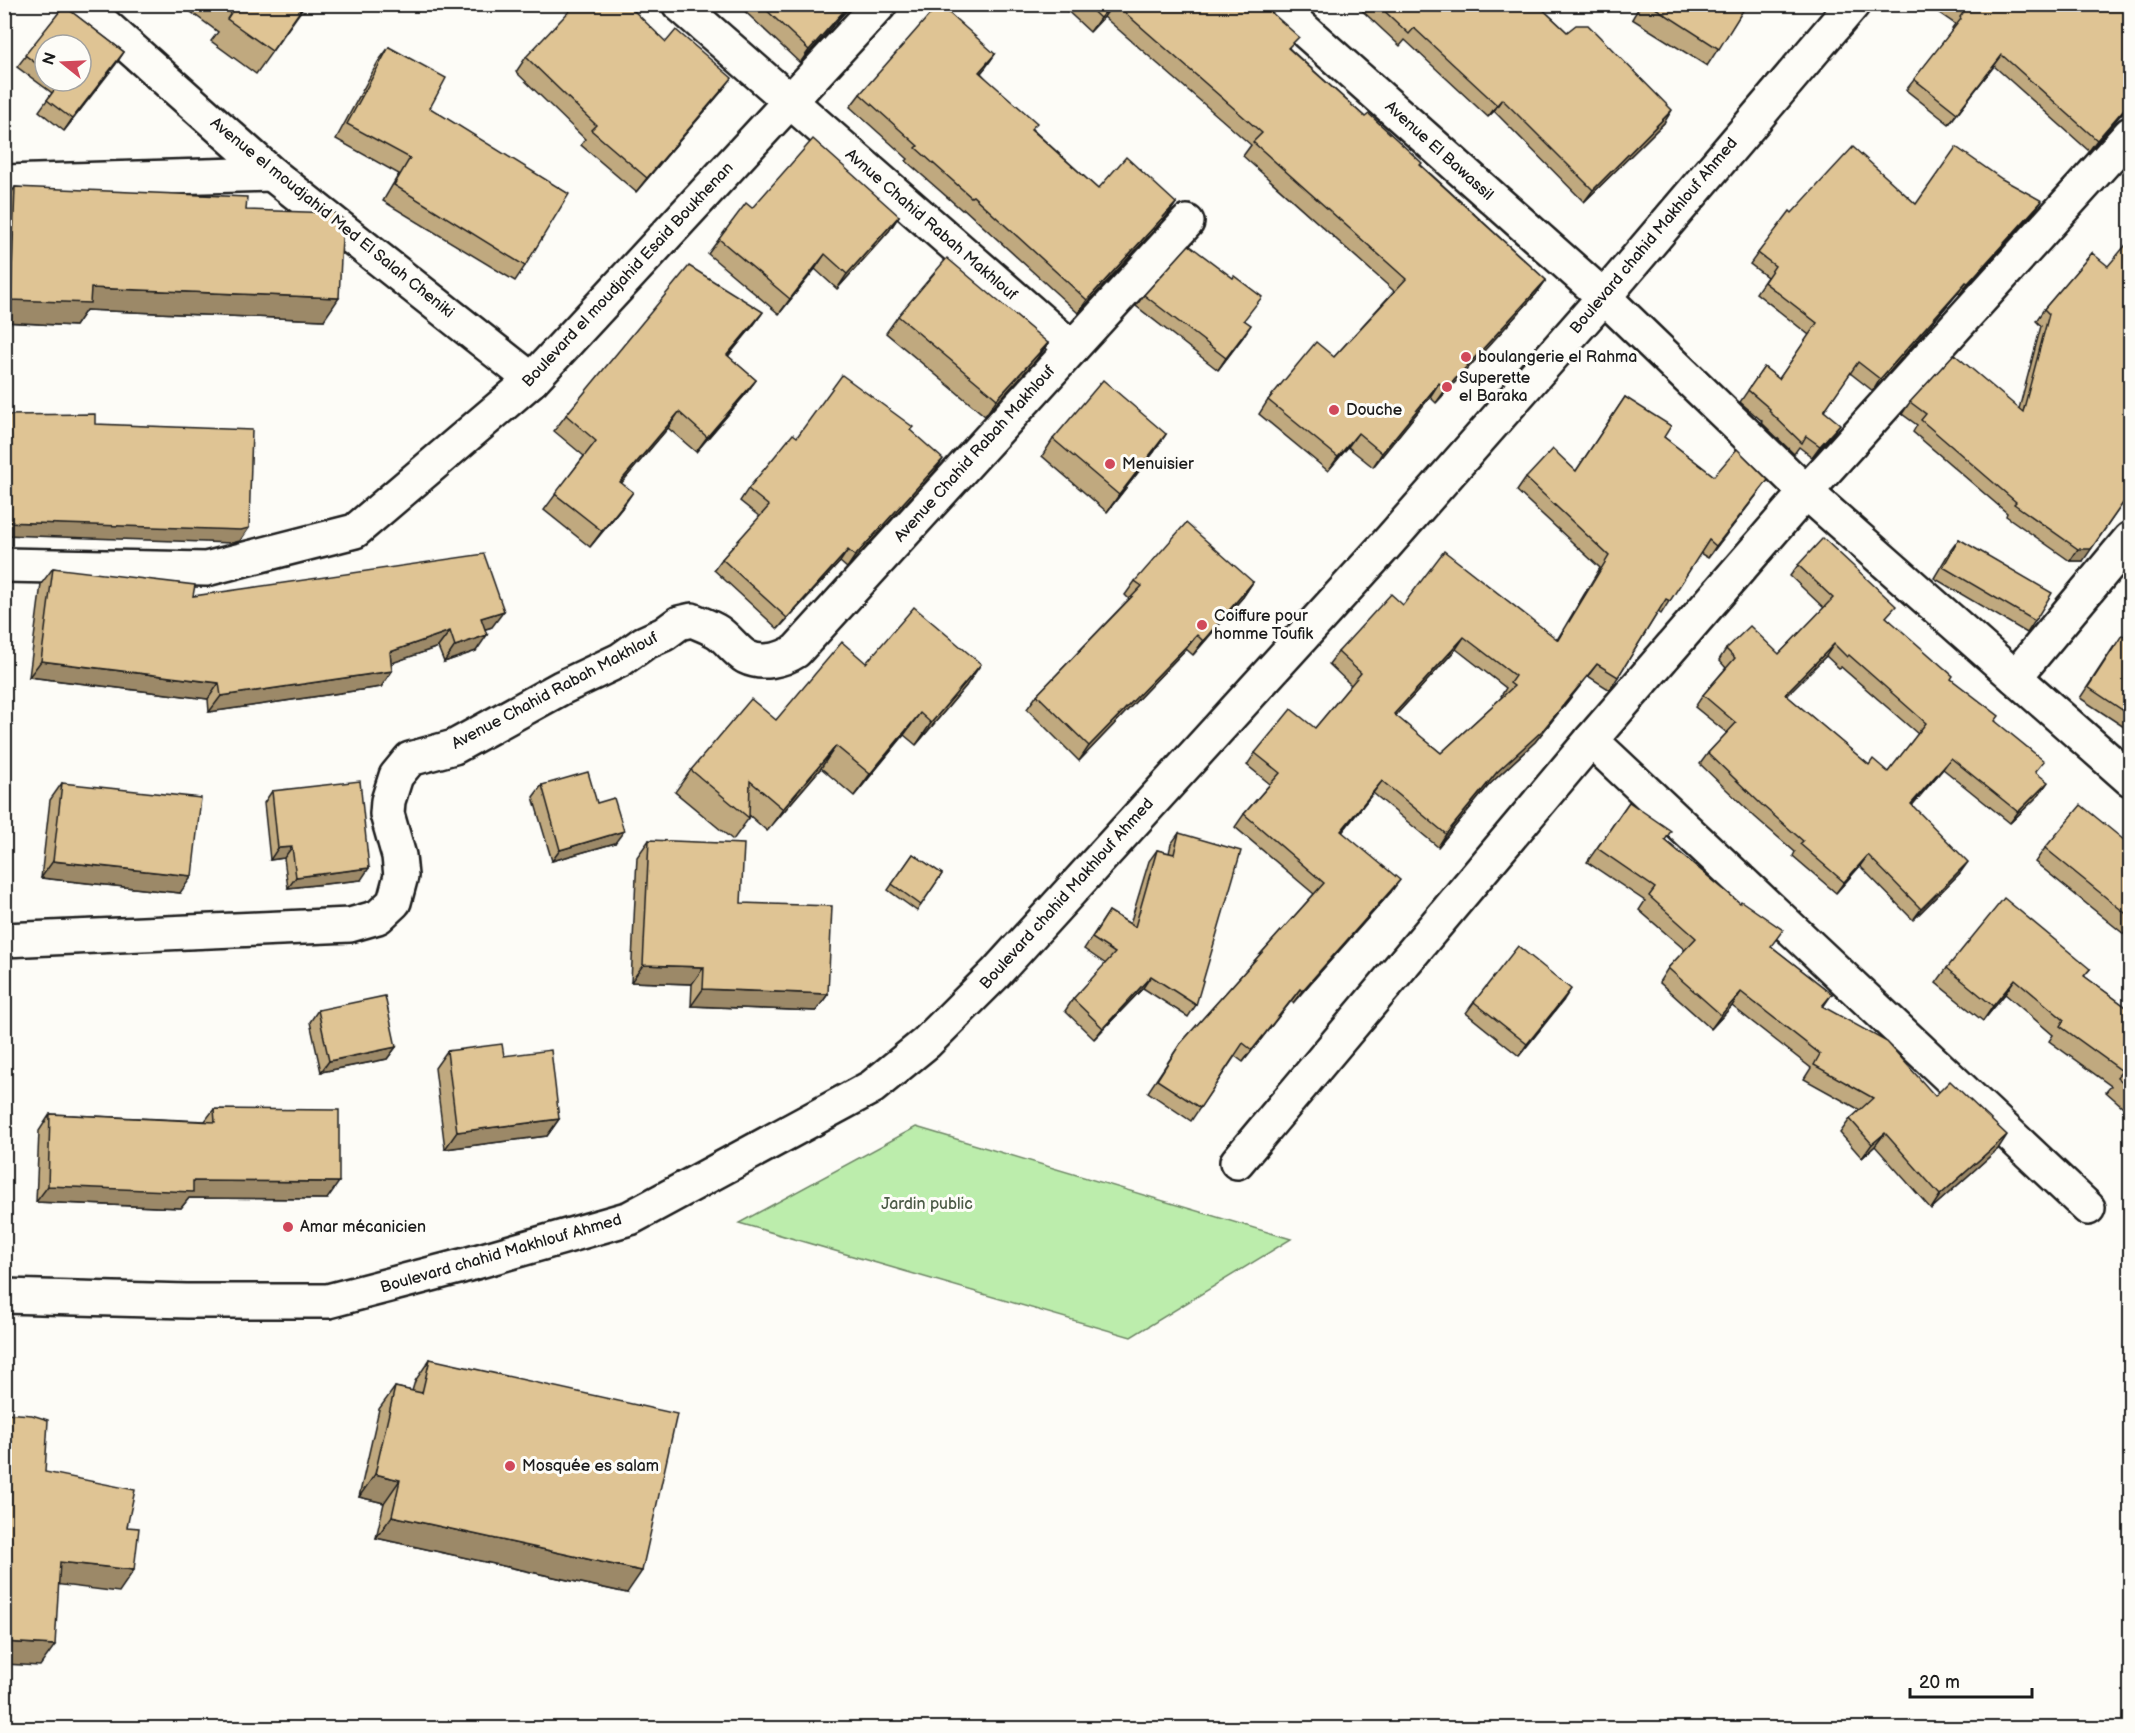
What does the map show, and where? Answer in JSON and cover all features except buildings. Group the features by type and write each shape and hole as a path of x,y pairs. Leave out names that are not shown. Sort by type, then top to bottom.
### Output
{"street":[{"name":"Avenue el moudjahid Med El Salah Cheniki","path":"81,4 272,174 532,380"},
{"name":"Avnue Chahid Rabah Makhlouf","path":"679,4 1072,348"},
{"name":"Boulevard el moudjahid Esaid Boukhenan","path":"4,565 206,568 355,531 532,380 880,4"},
{"name":"Avenue El Bawassil","path":"1275,4 1604,297 1806,492 2130,779"},
{"name":"Boulevard chahid Makhlouf Ahmed","path":"4,1296 187,1301 328,1301 630,1218 872,1087 926,1043 995,974 1384,547 1604,297 1853,4"},
{"path":"1238,1162 1591,740 1806,492 2130,134"},
{"path":"4,183 272,174"},
{"name":"Avenue Chahid Rabah Makhlouf","path":"4,940 350,925 378,916 394,902 401,876 399,856 387,814 388,801 396,776 410,759 454,747 561,688 620,660 679,623 692,620 718,633 746,656 759,661 781,659 796,651 1187,222"},
{"path":"2015,677 2130,539"},
{"path":"1591,740 2088,1208"}],"green space":[{"name":"Jardin public","path":"916,1127 1291,1239 1131,1337 739,1223"}],"place":[{"name":"boulangerie el Rahma","path":"1466,357"},
{"name":"Superette el Baraka","path":"1447,387"},
{"name":"Douche","path":"1334,410"},
{"name":"Menuisier","path":"1110,464"},
{"name":"Coiffure pour homme Toufik","path":"1202,625"},
{"name":"Amar mécanicien","path":"288,1227"},
{"name":"Mosquée es salam","path":"510,1466"}]}
